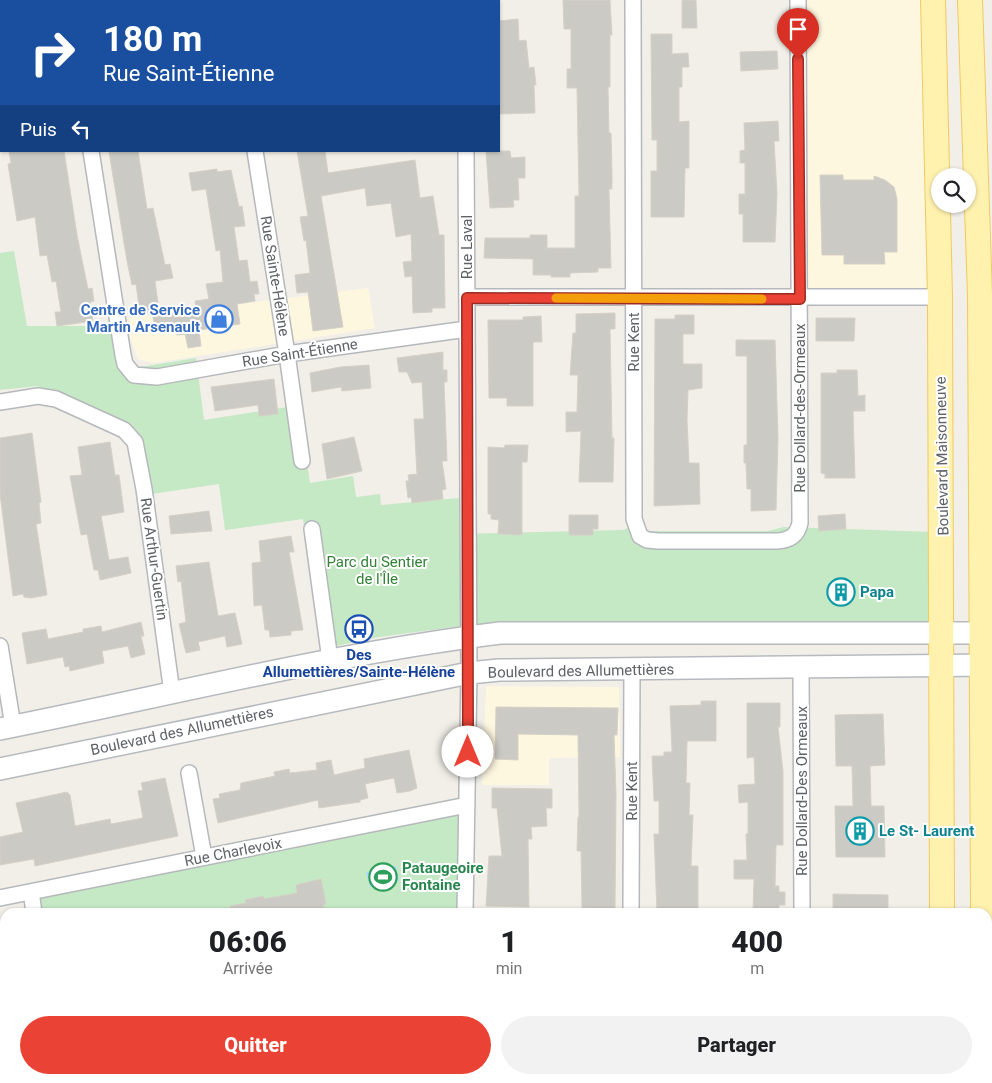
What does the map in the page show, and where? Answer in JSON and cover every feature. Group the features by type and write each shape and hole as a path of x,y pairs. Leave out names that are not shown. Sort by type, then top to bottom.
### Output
{"main road":[{"name":"Boulevard Maisonneuve","path":"933,0 940,297 943,634 942,908"},
{"path":"970,0 970,28 986,295 987,665 983,908"},
{"path":"7,728 330,660 468,636 500,633 657,632 987,633"},
{"name":"Boulevard des Allumettières","path":"0,768 469,673 499,670 987,665"}],"street":[{"name":"Rue Kent","path":"633,0 634,519 640,536 647,540 786,540"},
{"name":"Rue Dollard-des-Ormeaux","path":"786,540 798,532 800,523 798,0"},
{"path":"963,0 970,28"},
{"name":"Rue Saint-Étienne","path":"90,152 122,355 125,364 134,376 156,377 288,354 467,329"},
{"name":"Rue Sainte-Hélène","path":"255,152 288,354 302,461"},
{"name":"Rue Laval","path":"465,908 469,673 466,152"},
{"path":"467,298 800,299 940,297"},
{"name":"Rue Arthur-Guertin","path":"0,402 46,396 124,430 131,436 138,448 172,693"},
{"path":"312,529 330,660"},
{"path":"0,646 7,728"},
{"name":"Rue Dollard-Des Ormeaux","path":"802,668 802,908"},
{"name":"Rue Kent","path":"631,908 632,670"},
{"path":"188,773 204,857"},
{"name":"Rue Charlevoix","path":"0,898 467,805"},
{"path":"31,892 33,908"}],"shaded area":[{"path":"798,0 933,0 937,168 931,168 931,213 938,213 940,297 800,299"},
{"path":"368,288 375,328 154,363 138,359 130,337 129,318"},
{"path":"486,686 619,687 620,757 549,758 549,785 482,785"}],"green space":[{"name":"Parc du Sentier de l'Île","path":"14,251 27,326 111,326 116,354 132,366 140,367 196,358 204,420 287,407 305,449 310,483 353,476 356,497 380,494 381,505 459,498 459,534 624,530 631,526 639,530 650,531 768,531 784,527 934,532 934,624 645,623 461,626 379,637 322,649 303,519 225,530 219,484 138,496 129,438 104,415 38,386 0,390 0,253"},
{"path":"467,805 465,908 33,908 31,892"}],"water":[{"name":"Pataugeoire Fontaine","path":"396,866 399,881 370,887 366,872"}],"building":[{"path":"563,0 610,0 612,35 610,35 610,87 608,87 612,172 612,189 609,189 611,268 598,268 598,272 570,273 570,277 551,277 551,275 533,275 533,259 484,258 485,238 530,238 530,235 547,235 547,248 575,248 575,196 579,196 577,88 567,88 567,69 571,69 571,29 564,29"},
{"path":"682,0 696,0 697,28 682,28"},
{"path":"518,19 519,41 526,40 529,68 534,67 536,85 534,85 535,113 500,114 500,21"},
{"path":"651,34 672,34 672,54 688,53 689,67 682,67 682,87 679,87 679,122 689,121 689,168 685,168 684,217 651,217 651,171 657,171 657,140 652,140"},
{"path":"777,51 778,69 741,71 740,52"},
{"path":"778,121 779,141 774,141 777,194 775,242 743,242 743,214 739,214 739,194 745,194 745,163 740,163 740,151 745,150 744,123"},
{"path":"510,151 511,158 525,157 525,178 518,178 519,200 513,200 514,207 490,208 486,152"},
{"path":"9,152 64,152 77,235 88,289 92,288 94,301 90,302 93,321 57,326 55,312 61,312 56,281 52,282 47,255 40,256 35,217 17,221 8,164 11,163"},
{"path":"109,152 138,152 147,209 153,208 165,265 170,264 173,278 155,281 159,311 140,314 136,284 132,285"},
{"path":"297,152 325,152 328,173 415,160 420,198 433,196 439,235 444,235 445,308 432,308 432,312 413,313 412,276 405,277 403,262 412,261 411,234 396,237 391,203 367,206 365,188 321,196 343,327 313,331 308,292 297,293 295,275 310,273 306,240 304,241 300,217 308,216"},
{"path":"217,169 217,172 231,170 239,207 242,206 245,226 234,227 239,261 247,260 250,282 257,281 259,294 254,294 255,301 237,304 240,324 199,330 201,346 188,348 185,334 177,335 176,329 156,332 153,317 196,310 195,301 209,299 206,284 223,282 220,250 216,251 206,189 192,191 189,173"},
{"path":"820,175 843,175 843,180 874,180 874,176 885,180 894,187 897,199 897,252 884,252 885,264 844,264 844,255 822,255"},
{"path":"615,313 615,329 610,329 612,438 614,438 613,482 579,482 581,431 566,432 566,412 577,412 578,375 570,375 573,333 576,333 576,314"},
{"path":"675,315 694,315 694,334 683,334 683,364 702,364 702,388 688,390 687,420 689,463 699,463 700,504 654,506 655,319 675,319"},
{"path":"541,316 542,342 533,342 533,406 507,406 507,398 489,398 488,320 523,320 523,317"},
{"path":"816,318 855,318 854,341 816,341"},
{"path":"736,340 775,340 778,438 776,510 751,511 751,489 747,489 746,463 744,463 744,445 747,445 747,356 736,356"},
{"path":"443,352 443,370 447,370 447,382 444,382 447,461 442,461 446,489 442,490 443,499 412,503 411,497 408,498 406,481 409,481 408,475 417,474 414,419 424,419 422,382 412,383 407,372 399,372 397,358"},
{"path":"369,365 371,388 342,391 341,387 312,392 310,373 340,367"},
{"path":"837,370 857,370 858,396 865,395 865,411 853,411 855,478 825,478 825,474 821,473 821,373 837,373"},
{"path":"274,379 278,414 259,416 258,405 215,411 211,387"},
{"path":"32,433 41,502 39,503 41,523 36,524 47,595 31,598 24,597 23,594 13,596 0,494 0,438"},
{"path":"354,437 362,471 327,479 322,444"},
{"path":"110,442 115,475 119,475 124,512 101,516 109,560 128,557 131,573 100,580 98,570 94,570 87,534 81,535 70,476 82,475 78,447"},
{"path":"505,445 528,445 527,462 522,462 522,535 498,534 499,520 491,519 491,514 488,514 488,447 504,448"},
{"path":"209,511 212,531 171,534 169,516"},
{"path":"845,514 846,529 819,531 818,516"},
{"path":"569,515 598,515 598,529 593,529 593,535 569,535"},
{"path":"291,536 294,552 289,552 303,630 291,631 291,635 270,637 269,630 265,630 262,605 254,606 252,563 261,562 259,541"},
{"path":"209,562 218,616 235,613 242,644 227,647 225,636 198,642 200,650 186,653 179,624 186,622 181,581 178,582 176,566"},
{"path":"141,622 144,636 141,636 145,654 131,658 128,646 102,651 104,663 70,671 69,666 65,667 63,657 27,664 22,633 46,629 48,639 83,632 83,629 101,626 102,632"},
{"path":"701,701 716,701 716,741 688,741 687,743 686,783 690,783 689,815 693,815 691,866 698,866 698,908 657,908 654,834 659,834 659,801 654,801 652,756 664,756 664,752 672,752 670,706 701,705"},
{"path":"747,703 780,703 780,727 778,727 783,771 783,845 776,845 775,886 779,886 779,892 785,892 785,905 779,905 779,908 753,908 754,879 734,879 734,860 747,860 748,802 739,803 738,785 755,784 754,757 747,758"},
{"path":"496,707 618,708 617,735 614,735 616,793 615,908 582,908 581,851 577,851 579,817 578,735 518,734 518,760 495,759"},
{"path":"883,714 885,765 870,766 871,806 884,806 885,857 836,857 835,806 853,806 852,766 836,766 835,715"},
{"path":"409,750 417,788 410,791 397,793 394,778 365,784 368,798 360,800 360,802 319,808 318,800 218,823 213,799 220,798 219,794 240,790 241,783 275,776 274,772 289,769 290,773 317,770 316,763 331,760 334,775 365,768 364,759"},
{"path":"165,778 178,836 35,866 34,859 0,865 0,837 23,832 16,803 67,792 70,795 75,826 110,819 111,824 143,818 138,791 143,790 141,783"},
{"path":"492,788 552,789 552,808 546,808 547,826 531,827 532,839 528,839 529,907 486,906 489,856 502,856 497,808 492,808"},
{"path":"321,879 326,904 323,905 324,908 230,908 230,906 246,903 245,900 263,896 264,899 297,893 296,885"},
{"path":"833,894 888,895 888,908 833,908"}],"slow traffic":[{"path":"556,298 762,299"}],"place":[{"name":"Centre de Service Martin Arsenault","path":"219,319"},
{"name":"Papa","path":"841,592"},
{"name":"Des Allumettières/Sainte-Hélène","path":"359,629"},
{"name":"Le St- Laurent","path":"860,831"},
{"name":"Pataugeoire Fontaine","path":"383,877"}],"route":[{"path":"468,752 467,298 800,299 798,59"}]}
